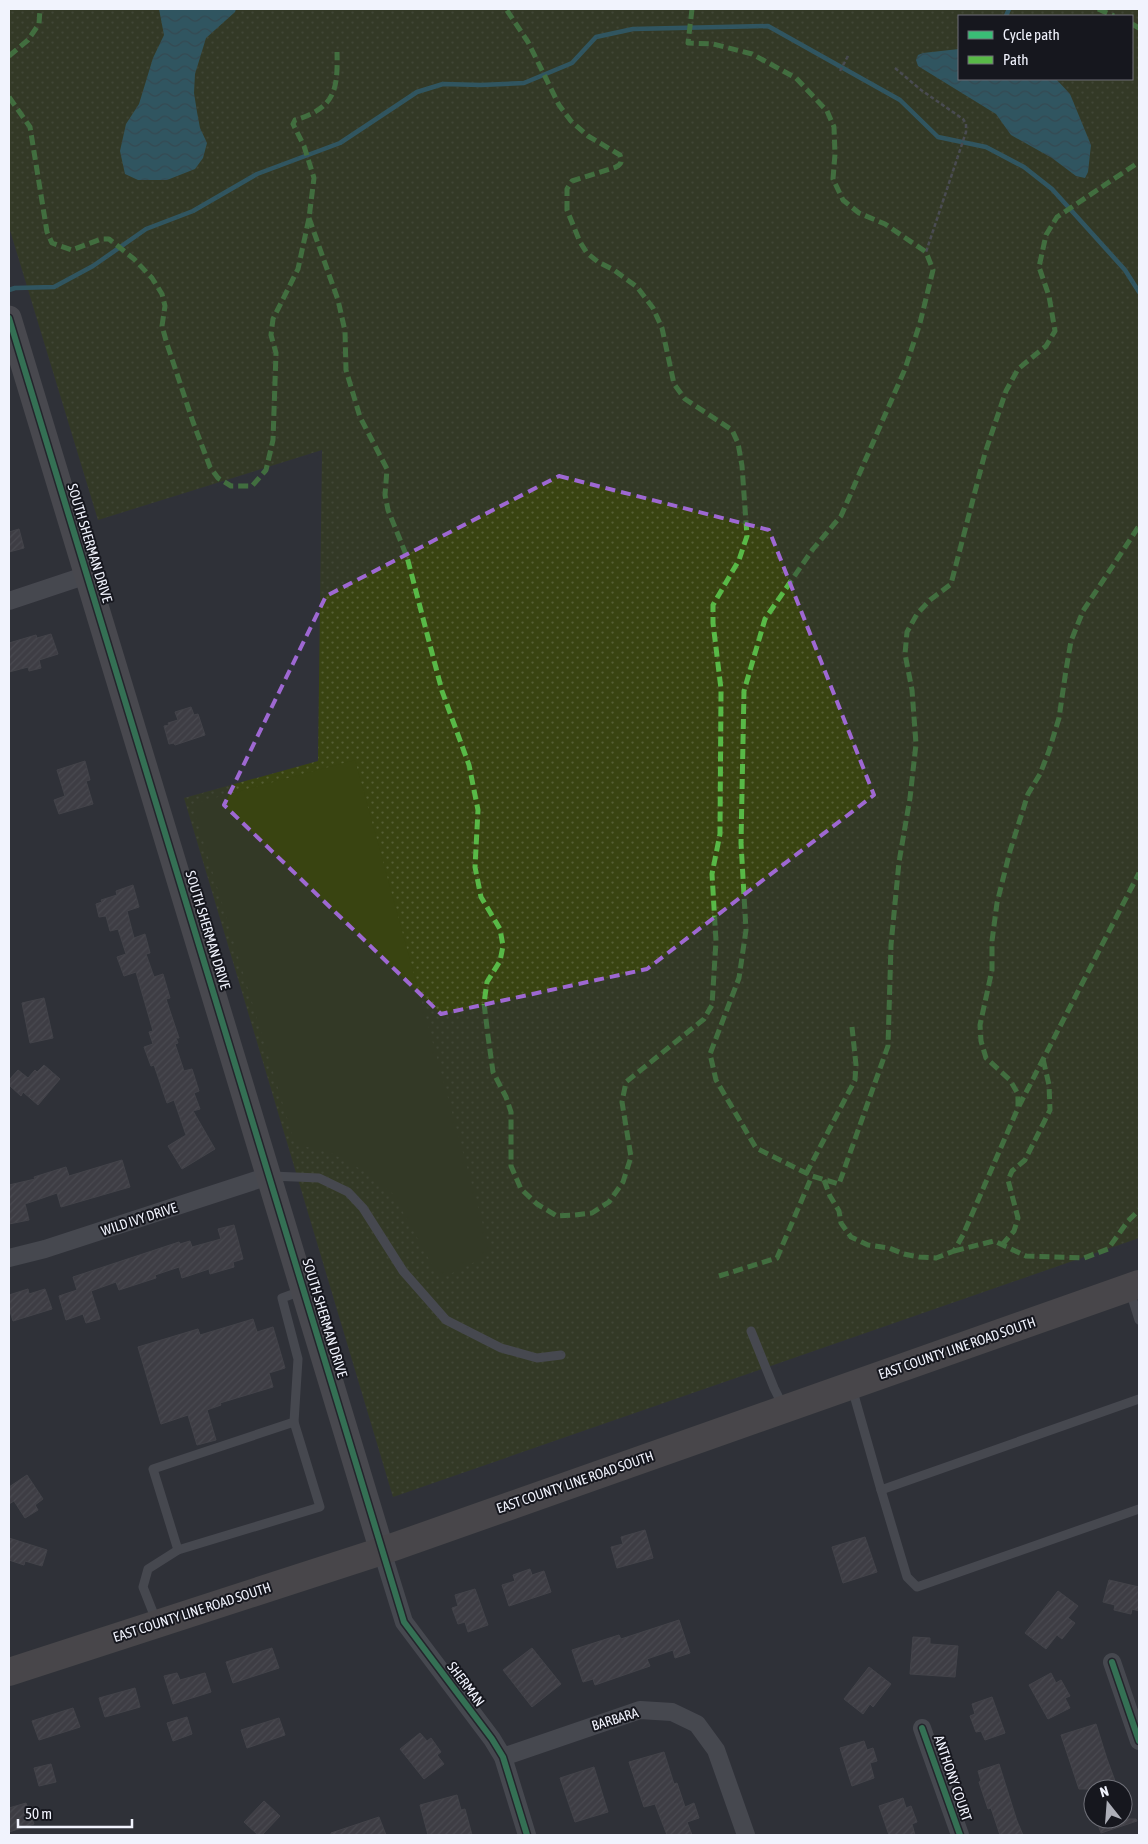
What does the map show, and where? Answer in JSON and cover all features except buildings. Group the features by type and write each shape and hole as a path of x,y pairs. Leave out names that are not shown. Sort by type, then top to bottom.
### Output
{"main road":[{"name":"EAST COUNTY LINE ROAD SOUTH","path":"9,1672 382,1550 1134,1286"}],"street":[{"name":"SOUTH SHERMAN DRIVE","path":"9,318 382,1550"},
{"path":"9,601 87,575"},
{"name":"WILD IVY DRIVE","path":"9,1258 45,1249 269,1176"},
{"name":"SHERMAN","path":"382,1550 404,1622 492,1739 503,1757 527,1835"},
{"path":"1112,1662 1139,1741"},
{"name":"BARBARA","path":"503,1757 640,1710 672,1712 697,1724 716,1750 746,1835"},
{"name":"ANTHONY COURT","path":"922,1728 960,1835"}],"lane":[{"path":"269,1176 319,1178 348,1192 363,1208 403,1271 446,1320 501,1348 537,1358 561,1355"},
{"path":"1134,1286 1139,1320"},
{"path":"157,1623 143,1587 148,1569 178,1550 320,1507 294,1422 298,1359 282,1298 303,1290"},
{"path":"751,1331 784,1408"},
{"path":"852,1385 907,1577 917,1587 1139,1509"},
{"path":"881,1490 1139,1399"},
{"path":"178,1550 153,1469 294,1422"}],"path":[{"path":"840,71 848,56"},
{"path":"895,68 921,90 963,119 966,124 966,132 926,252"}],"highlighted area":[{"path":"559,476 769,530 874,795 647,969 441,1014 224,805 326,596"}],"green space":[{"path":"9,9 1139,9 1139,1238 393,1497 184,798 318,761 322,450 98,520 9,227"},
{"path":"355,760 491,1254 440,1279 393,1194 366,1172 331,1153 295,1144 192,804"}],"water":[{"path":"159,9 236,9 206,38 195,74 194,93 197,112 200,128 207,143 203,158 195,169 167,180 138,180 125,174 120,151 126,124 139,104 153,58 164,35"},
{"path":"958,49 958,80 1057,80 1070,94 1091,145 1088,172 1085,178 1076,176 1052,158 1011,135 996,114 918,66 916,60 918,55"}],"waterway":[{"path":"1006,15 1009,9"},
{"path":"9,290 15,288 54,287 93,266 146,229 193,211 257,174 340,143 417,92 443,84 524,83 572,63 596,37 633,29 768,26 900,100 938,137 986,147 1024,167 1052,189 1125,270 1139,292"}],"marked path":[{"path":"9,56 28,40 39,24 40,9"},
{"path":"309,218 338,300 345,331 346,370 360,417 387,469 385,495 388,510 407,557 442,691 469,765 478,810 475,867 481,897 500,929 503,946 500,961 487,982 484,1003 493,1072 506,1097 511,1112 511,1166 521,1189 537,1204 557,1216 592,1213 609,1202 623,1182 631,1157 622,1102 626,1082 704,1019 712,1005 716,941 712,874 720,834 721,689 713,623 713,605 739,560 747,536 742,466 738,443 732,430 685,399 674,384 662,328 653,308 637,287 587,253 580,242 567,210 567,189 572,181 616,167 621,162 620,155 588,136 571,121 559,105 528,42 506,9"},
{"path":"692,9 688,43 713,44 752,54 796,78 827,111 834,127 835,154 833,179 843,200 859,213 885,224 926,252 933,270 920,323 905,369 841,516 813,549 765,619 744,691 741,843 746,930 739,978 710,1054 716,1080 756,1148 812,1176 839,1184 888,1046 891,945 899,862 910,798 916,744 912,690 905,654 907,632 917,614 930,600 951,584 985,453 1006,391 1018,369 1046,346 1055,331 1049,296 1039,267 1046,235 1057,217 1139,162"},
{"path":"1098,9 1112,15"},
{"path":"1133,25 1139,28"},
{"path":"9,97 30,127 47,232 52,243 72,250 101,239 109,239 134,259 152,278 162,294 165,306 162,326 167,344 210,467 218,478 231,486 252,486 266,470 273,440 276,353 271,335 273,319 298,269 309,218 314,178 304,146 293,124 295,120 319,110 331,96 335,87 337,52"},
{"path":"824,1180 830,1196 839,1211 841,1223 851,1237 868,1245 889,1248 919,1257 936,1258 954,1251 963,1235 1018,1108 1018,1094 1010,1080 986,1058 981,1041 980,1025 992,970 992,941 997,903 1010,851 1028,794 1040,774 1059,718 1071,641 1083,611 1139,526"},
{"path":"1019,1106 1139,873"},
{"path":"806,1174 855,1080 856,1065 852,1027"},
{"path":"1002,1245 1014,1231 1018,1218 1008,1180 1012,1171 1025,1160 1050,1110 1049,1085 1043,1059"},
{"path":"719,1276 777,1258 812,1176"},
{"path":"954,1251 994,1241 1026,1256 1084,1258 1108,1249 1128,1221 1139,1210"}],"cycle path":[{"path":"9,318 404,1622 492,1739 503,1757 527,1835"},
{"path":"1112,1662 1139,1741"},
{"path":"922,1728 960,1835"}]}
